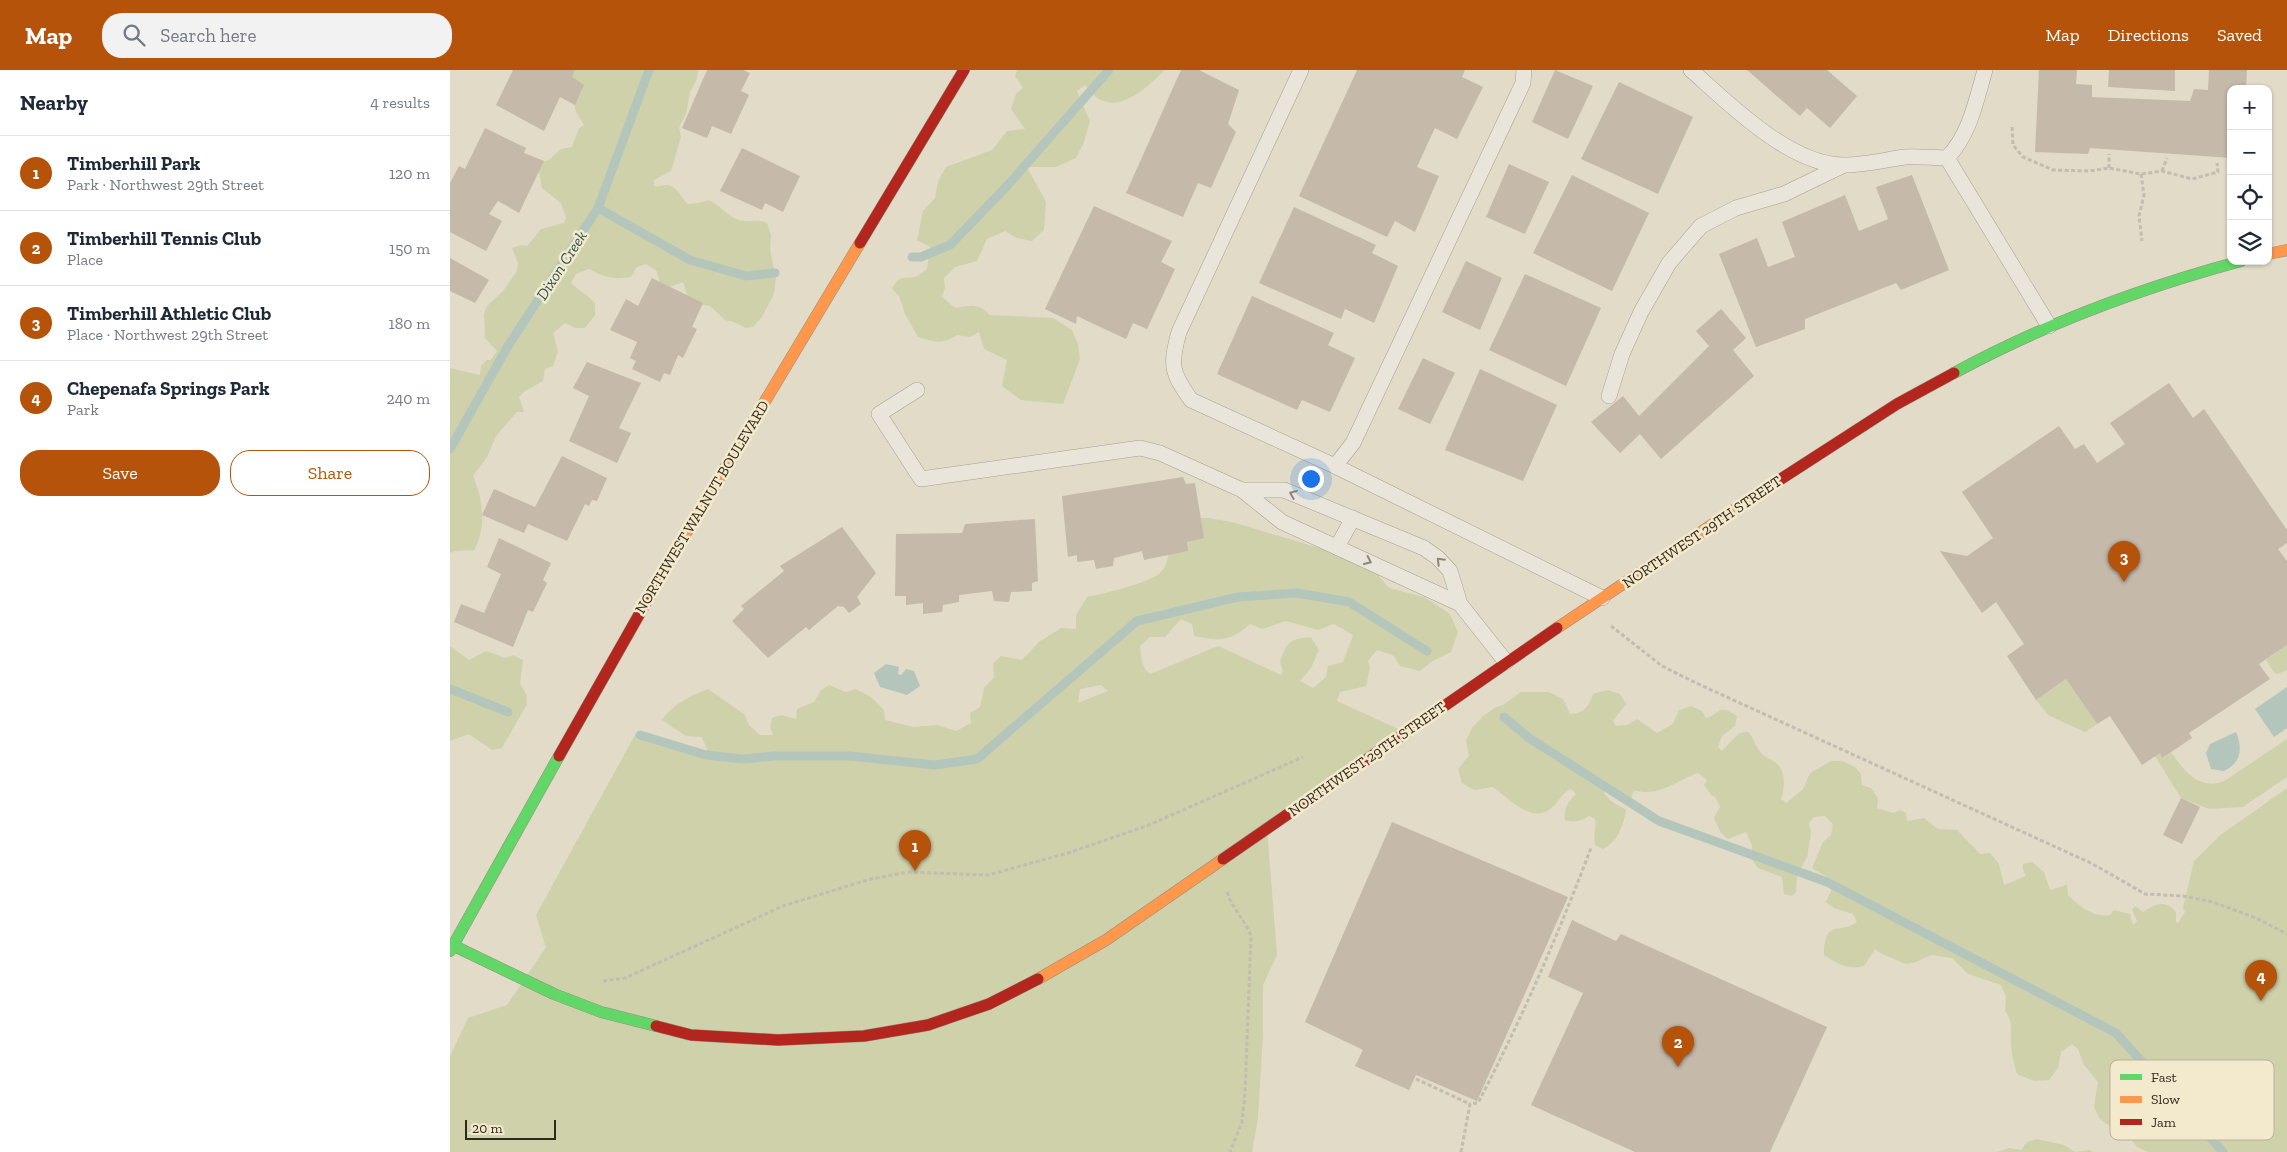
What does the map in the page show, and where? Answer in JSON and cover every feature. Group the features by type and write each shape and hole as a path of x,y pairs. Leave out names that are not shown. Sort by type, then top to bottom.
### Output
{"street":[{"name":"NORTHWEST WALNUT BOULEVARD","path":"451,947 646,600 964,70"},
{"path":"2272,253 2287,250"},
{"name":"NORTHWEST 29TH STREET","path":"451,947 554,994 601,1012 691,1035 778,1040 864,1036 928,1025 989,1004 1052,972 1106,940 1506,662 1897,404 1994,351 2049,326 2127,296 2227,265"}],"lane":[{"path":"1301,70 1179,332 1172,357 1176,379 1190,400 1335,466 1596,602"},
{"path":"1335,466 1353,443 1523,83 1524,70"},
{"path":"1690,70 1734,108 1780,143 1806,158 1842,166"},
{"path":"1609,396 1622,354 1641,312 1670,263 1701,226 1736,208 1784,194 1842,166 1906,157 1947,158 1960,145 1985,70"},
{"path":"1947,158 2049,326"},
{"path":"918,390 879,414 921,479 1140,448 1160,453 1242,490 1282,522 1460,604"},
{"path":"1242,490 1284,490 1424,548 1438,558 1450,571 1460,604 1506,662"},
{"path":"1337,547 1353,518"}],"path":[{"path":"2012,127 2013,145 2023,157 2035,164 2053,170 2072,171 2109,168 2141,174 2162,171 2192,179 2218,172 2217,163"},
{"path":"2109,168 2110,154"},
{"path":"2162,171 2167,158"},
{"path":"2141,174 2144,195 2140,216 2142,241"},
{"path":"1596,602 1621,635 1662,666 1696,683 2093,864 2145,894 2183,896 2213,902 2256,918 2287,934"},
{"path":"601,981 625,978 783,906 867,880 907,872 988,874 1068,853 1148,825 1303,758"},
{"path":"1416,1079 1470,1104 1478,1103 1502,1056 1568,908 1591,848"},
{"path":"1217,863 1229,900 1246,924 1251,936 1245,1094 1242,1122 1230,1152"},
{"path":"1461,1152 1470,1104"}],"green space":[{"path":"567,70 698,70 697,79 690,92 686,114 679,127 681,137 671,171 654,180 654,186 670,185 688,204 709,200 739,220 767,223 771,235 770,250 776,278 774,294 762,317 753,327 746,328 725,320 710,306 698,304 688,298 683,282 667,288 660,285 657,271 646,264 637,267 631,277 609,277 589,269 576,274 571,283 595,303 595,315 585,328 575,328 565,323 553,333 558,352 553,366 545,369 543,381 525,391 519,397 524,412 517,412 496,436 487,457 473,476 479,494 482,513 481,532 474,550 450,553 450,368 480,375 481,366 487,360 491,360 497,351 485,338 484,314 487,306 503,291 517,271 518,263 512,248 521,245 527,246 541,229 564,223 566,218 561,203 542,188 538,166 542,162 549,160 561,149 572,147 579,128 584,125 576,112"},
{"path":"1017,70 1164,70 1151,84 1123,101 1105,102 1095,96 1085,85 1077,91 1090,121 1084,142 1076,158 1056,167 1027,167 1046,202 1044,230 1032,241 1017,238 1005,231 987,239 977,261 955,267 944,278 945,288 942,297 955,308 974,306 982,308 990,315 1053,318 1072,330 1078,344 1080,359 1063,404 1021,400 1002,386 1007,360 984,349 979,332 970,337 957,335 942,341 918,337 905,314 899,296 892,289 898,280 917,276 927,269 930,247 917,240 923,211 935,198 938,181 946,167 992,150 1007,131 1025,129 1011,109 1016,94 1023,88 1015,76"},
{"path":"1208,518 1232,522 1326,550 1348,544 1361,554 1389,588 1424,597 1450,614 1458,632 1451,652 1431,662 1420,671 1400,666 1393,655 1377,650 1368,661 1370,668 1366,686 1340,692 1337,701 1405,732 1267,828 1277,955 1263,985 1263,1035 1258,1118 1252,1152 450,1152 450,1056 468,1018 507,1005 546,947 536,915 635,735 709,759 702,737 686,736 662,720 682,701 708,689 745,715 749,725 760,735 773,735 770,726 772,718 781,715 796,719 797,709 814,702 821,690 829,685 846,692 856,689 871,697 884,710 885,720 913,727 937,725 956,731 971,723 970,713 980,707 984,688 994,677 993,664 1001,656 1022,660 1039,642 1061,628 1076,629 1076,615 1087,597 1146,581 1160,573 1167,562 1171,544 1177,533 1192,521","holes":["1181,619 1192,624 1194,636 1210,639 1230,637 1250,624 1262,629 1286,621 1318,630 1334,624 1353,635 1343,662 1328,666 1326,677 1313,688 1300,681 1311,668 1319,650 1311,637 1294,640 1287,645 1280,662 1283,671 1281,675 1218,646 1150,674 1143,665 1140,646 1150,637 1165,637","1101,685 1108,691 1078,703 1080,689"]},
{"path":"2287,645 2287,670 2277,674 2266,660"},
{"path":"450,646 469,660 486,651 505,658 513,655 523,660 520,683 526,694 527,704 502,748 492,750 469,734 450,741"},
{"path":"2066,679 2097,724 2085,732 2048,715 2036,700"},
{"path":"1607,690 1620,694 1626,704 1613,721 1616,726 1627,725 1637,719 1657,733 1673,724 1679,710 1691,706 1702,711 1706,718 1726,710 1737,716 1735,726 1722,736 1718,747 1722,751 1739,733 1748,732 1760,752 1776,763 1782,770 1784,785 1781,799 1786,803 1803,789 1810,773 1831,761 1842,761 1855,767 1861,774 1862,785 1871,788 1878,798 1877,808 1893,813 1900,810 1906,813 1907,821 1924,818 1938,829 1957,830 1980,854 1990,853 1999,864 2004,885 2026,876 2023,864 2032,862 2044,872 2050,890 2067,885 2068,895 2087,910 2098,915 2110,915 2114,910 2130,914 2133,925 2137,921 2132,910 2135,906 2143,912 2160,904 2168,905 2176,912 2176,922 2178,923 2185,912 2183,908 2194,861 2219,836 2287,788 2287,1152 2147,1152 2136,1146 2132,1140 2274,1140 2274,1060 2110,1060 2110,1126 2099,1118 2094,1106 2098,1082 2084,1065 2078,1049 2072,1044 2061,1052 2058,1068 2049,1080 2034,1081 2017,1074 2011,1050 2011,1023 2005,1011 2006,997 2001,985 1968,974 1952,958 1931,955 1916,962 1906,964 1875,949 1864,966 1848,967 1824,955 1825,943 1830,932 1857,922 1853,914 1834,908 1826,902 1832,889 1839,884 1812,868 1823,842 1831,835 1833,824 1825,816 1814,817 1809,823 1811,832 1807,858 1797,874 1796,892 1792,896 1784,894 1782,877 1758,868 1751,858 1752,845 1746,832 1728,839 1721,833 1714,818 1720,807 1715,797 1711,795 1704,785 1707,780 1698,773 1659,790 1643,792 1634,790 1629,804 1626,802 1625,795 1609,786 1604,788 1604,793 1611,801 1626,810 1624,821 1616,838 1603,849 1595,845 1595,819 1589,816 1578,821 1565,820 1567,806 1576,794 1571,789 1547,811 1539,813 1523,809 1493,787 1474,790 1462,783 1458,769 1469,756 1466,741 1472,728 1483,716 1496,707 1503,705 1521,692 1549,692 1563,699 1570,714 1583,711 1593,694"},
{"path":"2287,739 2287,777 2243,807 2209,809 2181,798 2155,756 2160,753 2163,758 2171,752 2181,766 2194,778 2209,784 2217,783 2226,780"},
{"path":"2037,1139 2064,1145 2075,1152 1997,1152 2009,1148 2021,1150 2027,1142"},
{"path":"2089,1150 2093,1152 2075,1152"}],"shaded area":[{"path":"886,664 899,667 898,674 901,675 906,669 914,671 920,686 907,695 880,687 874,673"},
{"path":"2287,687 2287,728 2274,737 2255,709"},
{"path":"2236,732 2240,750 2237,760 2230,768 2224,771 2211,769 2206,753 2210,744"}],"building":[{"path":"513,70 575,70 572,77 584,85 575,105 560,97 544,131 496,105"},
{"path":"707,70 743,70 750,73 741,91 749,95 731,134 712,126 707,138 682,128"},
{"path":"1181,70 1199,70 1239,90 1228,124 1236,132 1211,188 1198,183 1183,217 1126,193"},
{"path":"1357,70 1465,70 1462,77 1483,87 1457,139 1435,128 1426,147 1417,167 1439,176 1415,232 1395,221 1387,237 1299,196"},
{"path":"1555,70 1593,86 1568,139 1532,122"},
{"path":"1747,70 1827,70 1857,96 1830,128 1807,108 1800,116"},
{"path":"2039,70 2077,70 2076,84 2092,85 2092,97 2190,101 2194,89 2208,90 2209,70 2247,70 2246,85 2227,85 2227,158 2090,148 2088,154 2035,152"},
{"path":"2109,70 2175,70 2175,91 2108,87"},
{"path":"1619,82 1693,117 1658,194 1581,159"},
{"path":"485,128 526,148 524,153 544,161 519,213 498,201 489,214 502,221 486,251 450,232 450,183 459,166 465,169"},
{"path":"742,148 800,176 783,212 765,203 762,210 720,191"},
{"path":"1509,164 1549,182 1525,234 1486,217"},
{"path":"1572,175 1649,213 1612,291 1533,253"},
{"path":"1912,175 1949,270 1901,290 1896,283 1805,319 1805,329 1756,347 1719,254 1757,238 1768,267 1795,257 1782,222 1845,195 1859,231 1888,219 1876,187"},
{"path":"1094,206 1172,241 1161,262 1175,269 1147,329 1133,323 1126,339 1077,316 1076,324 1045,309"},
{"path":"1294,207 1376,245 1372,253 1398,266 1374,323 1345,309 1341,319 1259,283"},
{"path":"450,258 489,280 475,303 450,291"},
{"path":"1466,261 1502,278 1480,330 1442,312"},
{"path":"1525,274 1601,308 1566,386 1489,350"},
{"path":"652,278 703,303 692,327 697,329 683,358 678,355 670,375 664,373 660,382 632,369 636,361 630,358 637,342 610,330 626,299 638,306"},
{"path":"1252,296 1334,333 1328,345 1355,358 1330,412 1302,400 1297,410 1217,374"},
{"path":"1721,309 1746,338 1733,350 1754,376 1661,459 1640,434 1620,453 1591,422 1623,396 1639,416 1709,346 1696,331"},
{"path":"1423,358 1455,373 1430,424 1398,409"},
{"path":"587,362 641,383 619,428 631,433 617,463 569,441 589,396 573,388"},
{"path":"1480,369 1557,405 1523,481 1445,450"},
{"path":"2169,383 2193,418 2204,409 2287,530 2287,543 2278,549 2287,561 2287,645 2259,664 2270,679 2189,733 2192,738 2162,758 2160,753 2142,765 2110,716 2097,724 2066,679 2036,700 2007,656 2024,644 1996,602 1982,613 1940,551 1967,556 1993,538 1962,492 2059,426 2075,449 2084,444 2097,463 2125,444 2110,423"},
{"path":"562,456 607,478 597,501 592,500 589,506 585,504 567,541 528,524 524,533 482,515 494,489 535,507"},
{"path":"1183,477 1186,484 1195,483 1204,538 1187,542 1188,551 1144,560 1142,551 1114,558 1113,566 1096,569 1094,560 1077,562 1077,555 1068,557 1062,496"},
{"path":"1035,519 1038,581 1032,583 1032,591 1011,592 1009,602 994,601 992,591 959,595 959,602 943,605 942,612 923,614 923,603 906,605 906,596 895,596 896,534 962,533 965,524"},
{"path":"842,527 876,573 857,597 861,604 849,613 844,607 838,606 809,630 806,627 768,658 732,621 744,609 741,606 784,571 780,566"},
{"path":"499,538 551,563 543,580 547,583 533,612 528,610 513,647 454,622 461,604 484,613 501,574 487,567"},
{"path":"2181,798 2200,807 2182,844 2163,835"},
{"path":"1392,822 1568,897 1477,1101 1416,1075 1409,1090 1355,1066 1363,1050 1305,1022"},
{"path":"1572,920 1616,941 1621,934 1827,1027 1770,1152 1635,1152 1531,1105 1583,993 1548,977"}],"waterway":[{"name":"Dixon Creek","path":"450,449 508,346 598,208 649,70"},
{"path":"912,257 921,257 950,245 1007,186 1109,70"},
{"path":"598,208 690,260 746,276 775,273"},
{"path":"640,735 706,755 742,759 774,756 850,756 935,765 977,759 1137,621 1238,597 1297,593 1349,602 1427,651"},
{"path":"450,689 508,712"},
{"path":"1504,717 1529,738 1659,821 1827,882 2116,1033 2140,1060"},
{"path":"2212,1140 2223,1152"}],"traffic: fast":[{"path":"1954,373 2058,323 2130,295 2228,265"},
{"path":"450,951 559,756"},
{"path":"450,944 554,994 601,1012 656,1026"}],"traffic: slow":[{"path":"674,553 860,243"},
{"path":"2272,253 2287,250"},
{"path":"1557,628 1767,488"},
{"path":"1038,979 1106,940 1223,859"}],"traffic: jam":[{"path":"860,243 964,70"},
{"path":"1767,488 1897,404 1954,373"},
{"path":"559,756 674,553"},
{"path":"1223,859 1557,628"},
{"path":"656,1026 691,1035 778,1040 864,1036 928,1025 989,1004 1038,979"}],"place":[{"name":"Timberhill Athletic Club","path":"2124,582"},
{"name":"Timberhill Park","path":"915,871"},
{"name":"Chepenafa Springs Park","path":"2261,1001"},
{"name":"Timberhill Tennis Club","path":"1678,1067"}]}
